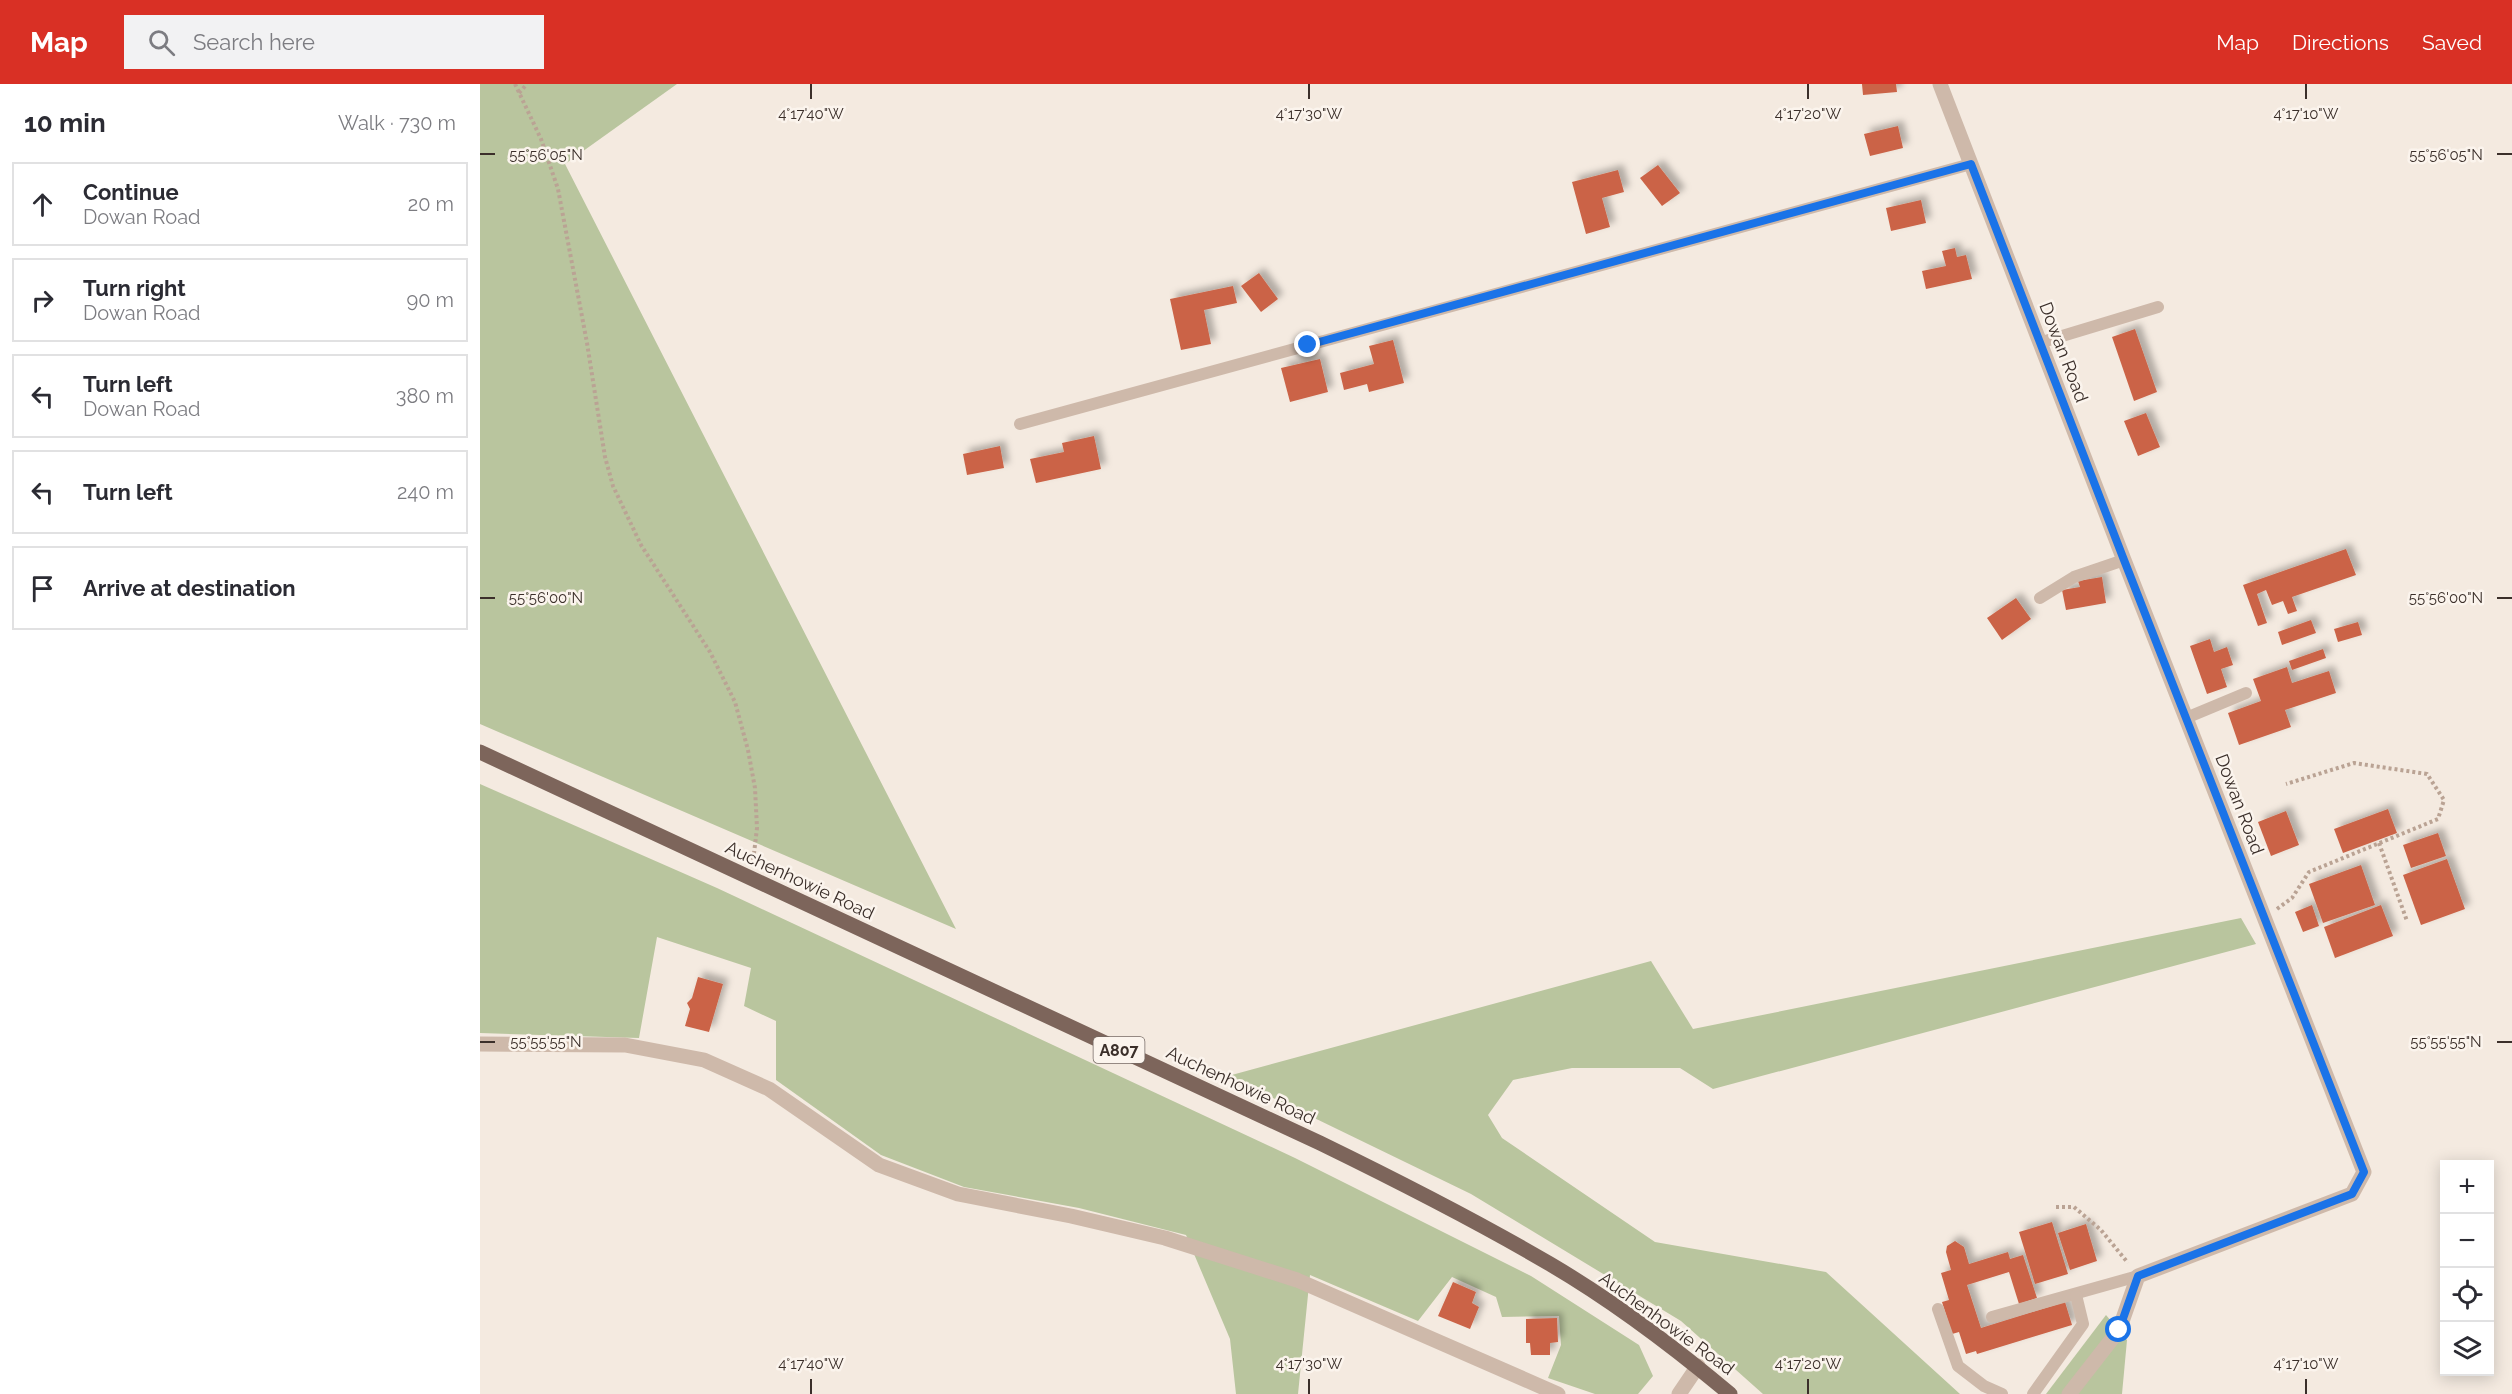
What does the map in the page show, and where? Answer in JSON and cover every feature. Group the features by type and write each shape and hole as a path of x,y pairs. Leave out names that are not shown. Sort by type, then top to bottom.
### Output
{"main road":[{"name":"Auchenhowie Road","path":"480,752 1320,1143 1438,1202 1552,1265 1618,1308 1698,1366 1730,1394"}],"street":[{"name":"Dowan Road","path":"1940,84 2039,343 2364,1172 2352,1194 2138,1276"},
{"path":"480,1044 625,1046 704,1060 769,1089 879,1165 958,1194 1071,1215 1165,1238 1297,1280 1558,1394"},
{"path":"2069,1394 2119,1330 2138,1276"},
{"path":"1679,1394 1698,1366"}],"lane":[{"path":"1020,424 1971,164"},
{"path":"2039,343 2158,307"},
{"path":"2040,598 2074,577 2124,560"},
{"path":"2186,718 2246,693"},
{"path":"1992,1317 2138,1276"},
{"path":"2033,1394 2083,1324 2076,1295"},
{"path":"1938,1309 1958,1366 1984,1386 2002,1394"}],"path":[{"path":"515,84 541,139 558,189 587,343 604,457 613,486 642,545 710,652 735,702 755,788 757,828 754,855 748,877"},
{"path":"519,93 527,84"},
{"path":"2264,918 2292,898 2309,872 2438,819 2444,800 2427,774 2354,763 2286,784"},
{"path":"2379,843 2407,921"},
{"path":"2056,1207 2074,1207 2102,1230 2138,1276"}],"green space":[{"path":"480,84 677,84 565,164 956,929 480,724"},
{"path":"480,784 717,888 1295,1158 1531,1276 1639,1345 1653,1376 1638,1394 1595,1394 1548,1378 1561,1345 1559,1316 1502,1317 1496,1297 1452,1277 1418,1321 1310,1275 1298,1394 1236,1394 1230,1339 1186,1235 1079,1208 964,1187 881,1155 776,1080 776,1021 744,1006 751,968 657,937 639,1038 480,1033"},
{"path":"2241,918 2256,944 1713,1089 1680,1068 1572,1068 1513,1080 1488,1115 1502,1138 1655,1242 1826,1272 1960,1394 1763,1394 1681,1321 1471,1194 1228,1076 1651,961 1693,1029"},
{"path":"2106,1315 2127,1340 2122,1394 2046,1394"}],"building":[{"path":"1862,84 1896,84 1897,92 1863,95"},
{"path":"1898,126 1903,148 1870,156 1864,134"},
{"path":"1658,165 1680,193 1662,206 1640,178"},
{"path":"1618,170 1624,192 1602,198 1610,227 1586,234 1572,182"},
{"path":"1921,200 1926,223 1891,231 1886,208"},
{"path":"1955,248 1957,257 1966,255 1972,279 1926,289 1922,271 1946,266 1942,251"},
{"path":"1259,273 1278,299 1261,312 1241,286"},
{"path":"1233,286 1237,303 1204,310 1211,344 1181,350 1170,299"},
{"path":"2135,329 2157,392 2134,401 2112,337"},
{"path":"1393,340 1404,383 1369,392 1367,384 1344,390 1340,373 1374,364 1369,346"},
{"path":"1320,359 1328,392 1290,402 1281,368"},
{"path":"2146,413 2160,447 2138,456 2124,421"},
{"path":"1094,436 1101,469 1036,483 1030,459 1064,452 1062,443"},
{"path":"1000,446 1004,468 967,475 963,454"},
{"path":"2346,549 2356,575 2292,597 2297,611 2288,614 2283,601 2272,605 2266,590 2257,594 2267,623 2258,626 2243,585"},
{"path":"2102,577 2106,603 2066,610 2062,590 2080,587 2078,581"},
{"path":"2016,598 2031,619 2002,640 1987,618"},
{"path":"2311,620 2316,633 2282,645 2278,632"},
{"path":"2358,622 2362,635 2338,642 2334,629"},
{"path":"2210,639 2214,652 2227,647 2233,665 2221,669 2227,687 2207,694 2190,646"},
{"path":"2323,649 2326,658 2292,670 2289,661"},
{"path":"2287,667 2292,683 2329,671 2336,693 2285,710 2291,727 2239,745 2228,713 2261,701 2253,679"},
{"path":"2388,809 2397,833 2343,853 2334,829"},
{"path":"2286,811 2299,845 2271,856 2258,822"},
{"path":"2438,833 2446,856 2411,868 2403,845"},
{"path":"2447,859 2465,909 2421,925 2403,875"},
{"path":"2361,865 2375,905 2323,923 2309,884"},
{"path":"2312,905 2319,926 2303,932 2295,912"},
{"path":"2381,905 2393,936 2335,958 2324,927"},
{"path":"698,977 723,984 709,1032 685,1026 690,1009 687,1003 692,998"},
{"path":"2052,1222 2068,1274 2035,1284 2019,1232"},
{"path":"2086,1224 2097,1261 2070,1270 2058,1233"},
{"path":"1955,1241 1964,1247 1969,1264 2008,1252 2010,1259 2023,1255 2037,1298 2019,1304 2009,1272 1967,1285 1981,1328 2065,1302 2072,1325 1977,1354 1976,1351 1966,1354 1959,1332 1952,1334 1942,1302 1949,1300 1941,1273 1951,1270 1946,1252 1947,1246"},
{"path":"1453,1282 1476,1292 1472,1303 1479,1307 1470,1329 1438,1316"},
{"path":"1557,1318 1558,1342 1550,1343 1550,1355 1531,1355 1530,1343 1526,1343 1526,1319"}],"route":[{"path":"1308,345 1971,164 2364,1172 2352,1194 2138,1276 2119,1330"}]}
